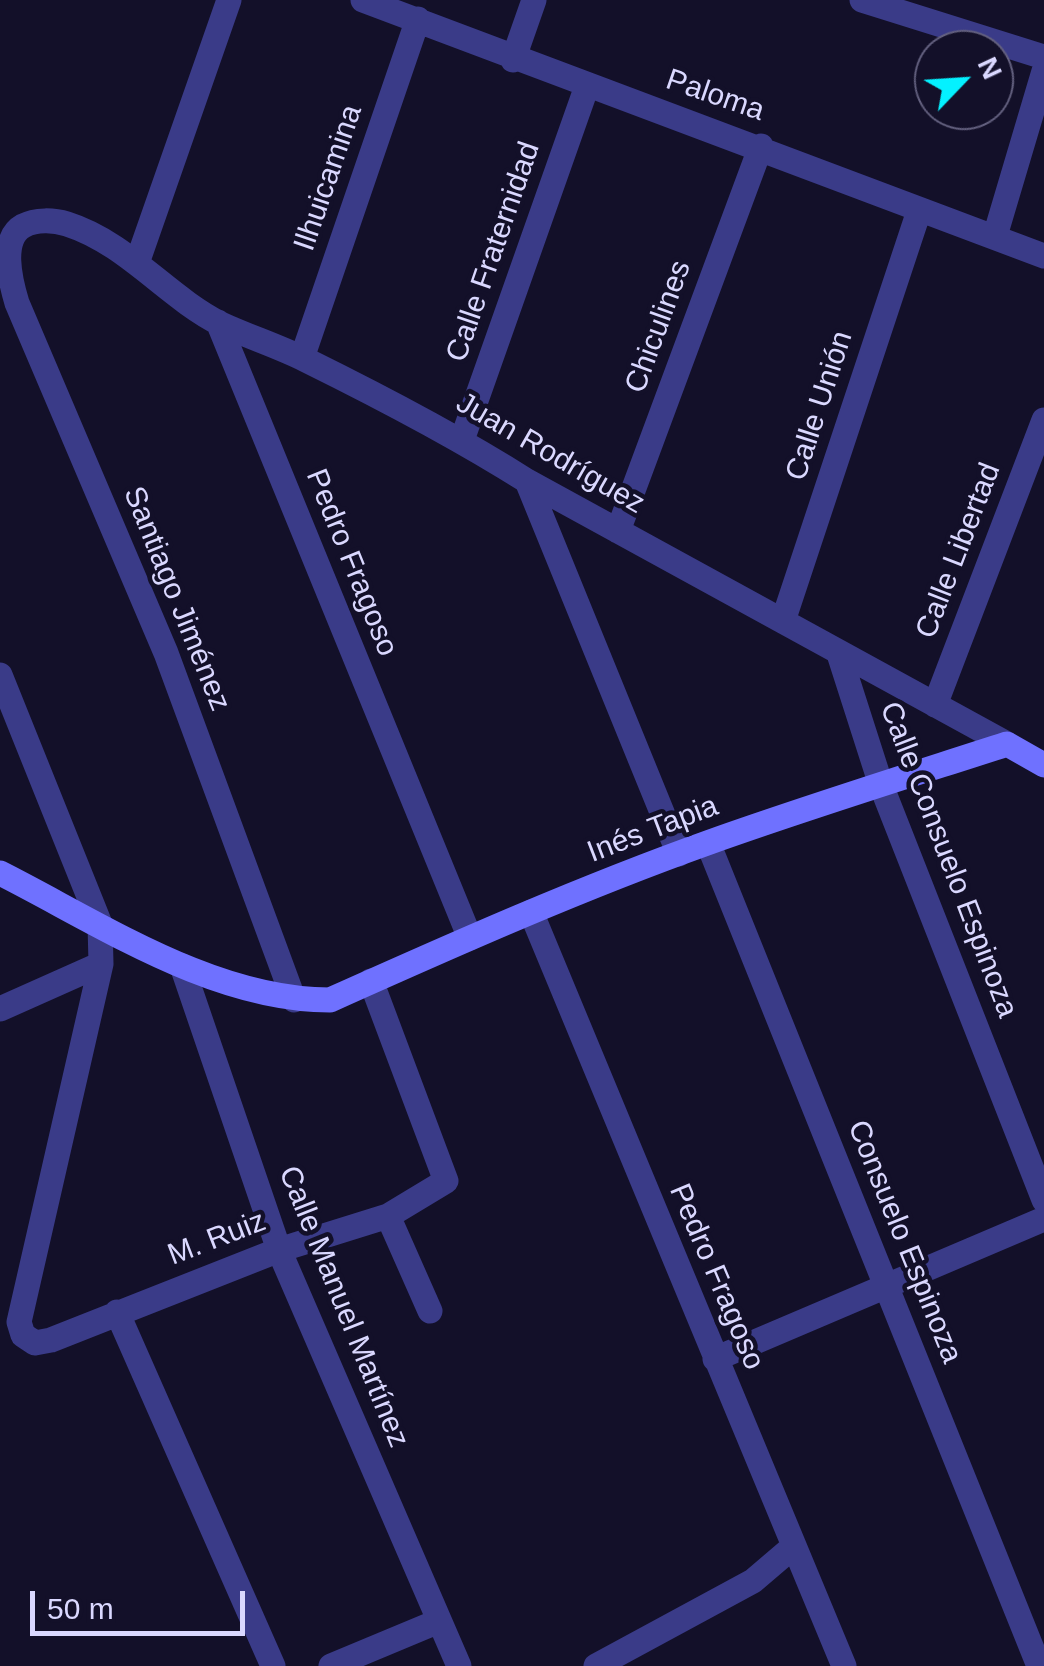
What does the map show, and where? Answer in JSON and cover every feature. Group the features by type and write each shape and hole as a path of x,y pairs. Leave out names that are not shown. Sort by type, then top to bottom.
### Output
{"main road":[{"name":"Inés Tapia","path":"294,1000 330,1000 531,912 708,843 1008,744"},
{"name":"Juan Rodríguez","path":"1008,744 1044,765"},
{"path":"0,872 182,966 294,1000"}],"street":[{"path":"137,263 230,0"},
{"name":"Paloma","path":"363,0 513,60 761,146 919,212 1044,256"},
{"path":"513,60 534,0"},
{"path":"863,0 1044,57"},
{"name":"Ilhuicamina","path":"302,358 418,19"},
{"path":"995,236 1044,70"},
{"name":"Calle Fraternidad","path":"462,440 587,86"},
{"name":"Chiculines","path":"618,531 761,146"},
{"name":"Calle Unión","path":"783,621 919,212"},
{"name":"Juan Rodríguez","path":"20,227 42,220 66,224 137,263 218,322 302,358 462,440 527,481 1008,744"},
{"name":"Santiago Jiménez","path":"20,227 9,240 7,267 16,302 166,653 294,1000"},
{"name":"Pedro Fragoso","path":"218,322 470,938"},
{"name":"Calle Libertad","path":"936,705 1044,420"},
{"path":"527,481 679,854"},
{"name":"Calle Consuelo Espinoza","path":"839,654 881,785 1044,1200"},
{"path":"0,675 100,924 100,964 0,1009"},
{"name":"Consuelo Espinoza","path":"708,843 1039,1666"},
{"name":"Pedro Fragoso","path":"531,912 844,1666"},
{"name":"M. Ruiz","path":"100,964 19,1322 23,1336 36,1343 279,1250 388,1216 446,1181 372,981"},
{"name":"Calle Manuel Martínez","path":"182,966 279,1250 459,1666"},
{"path":"388,1216 430,1311"},
{"path":"715,1359 1044,1219"},
{"path":"116,1312 273,1666"},
{"path":"596,1666 753,1581 794,1546"},
{"path":"331,1666 440,1621"}]}
